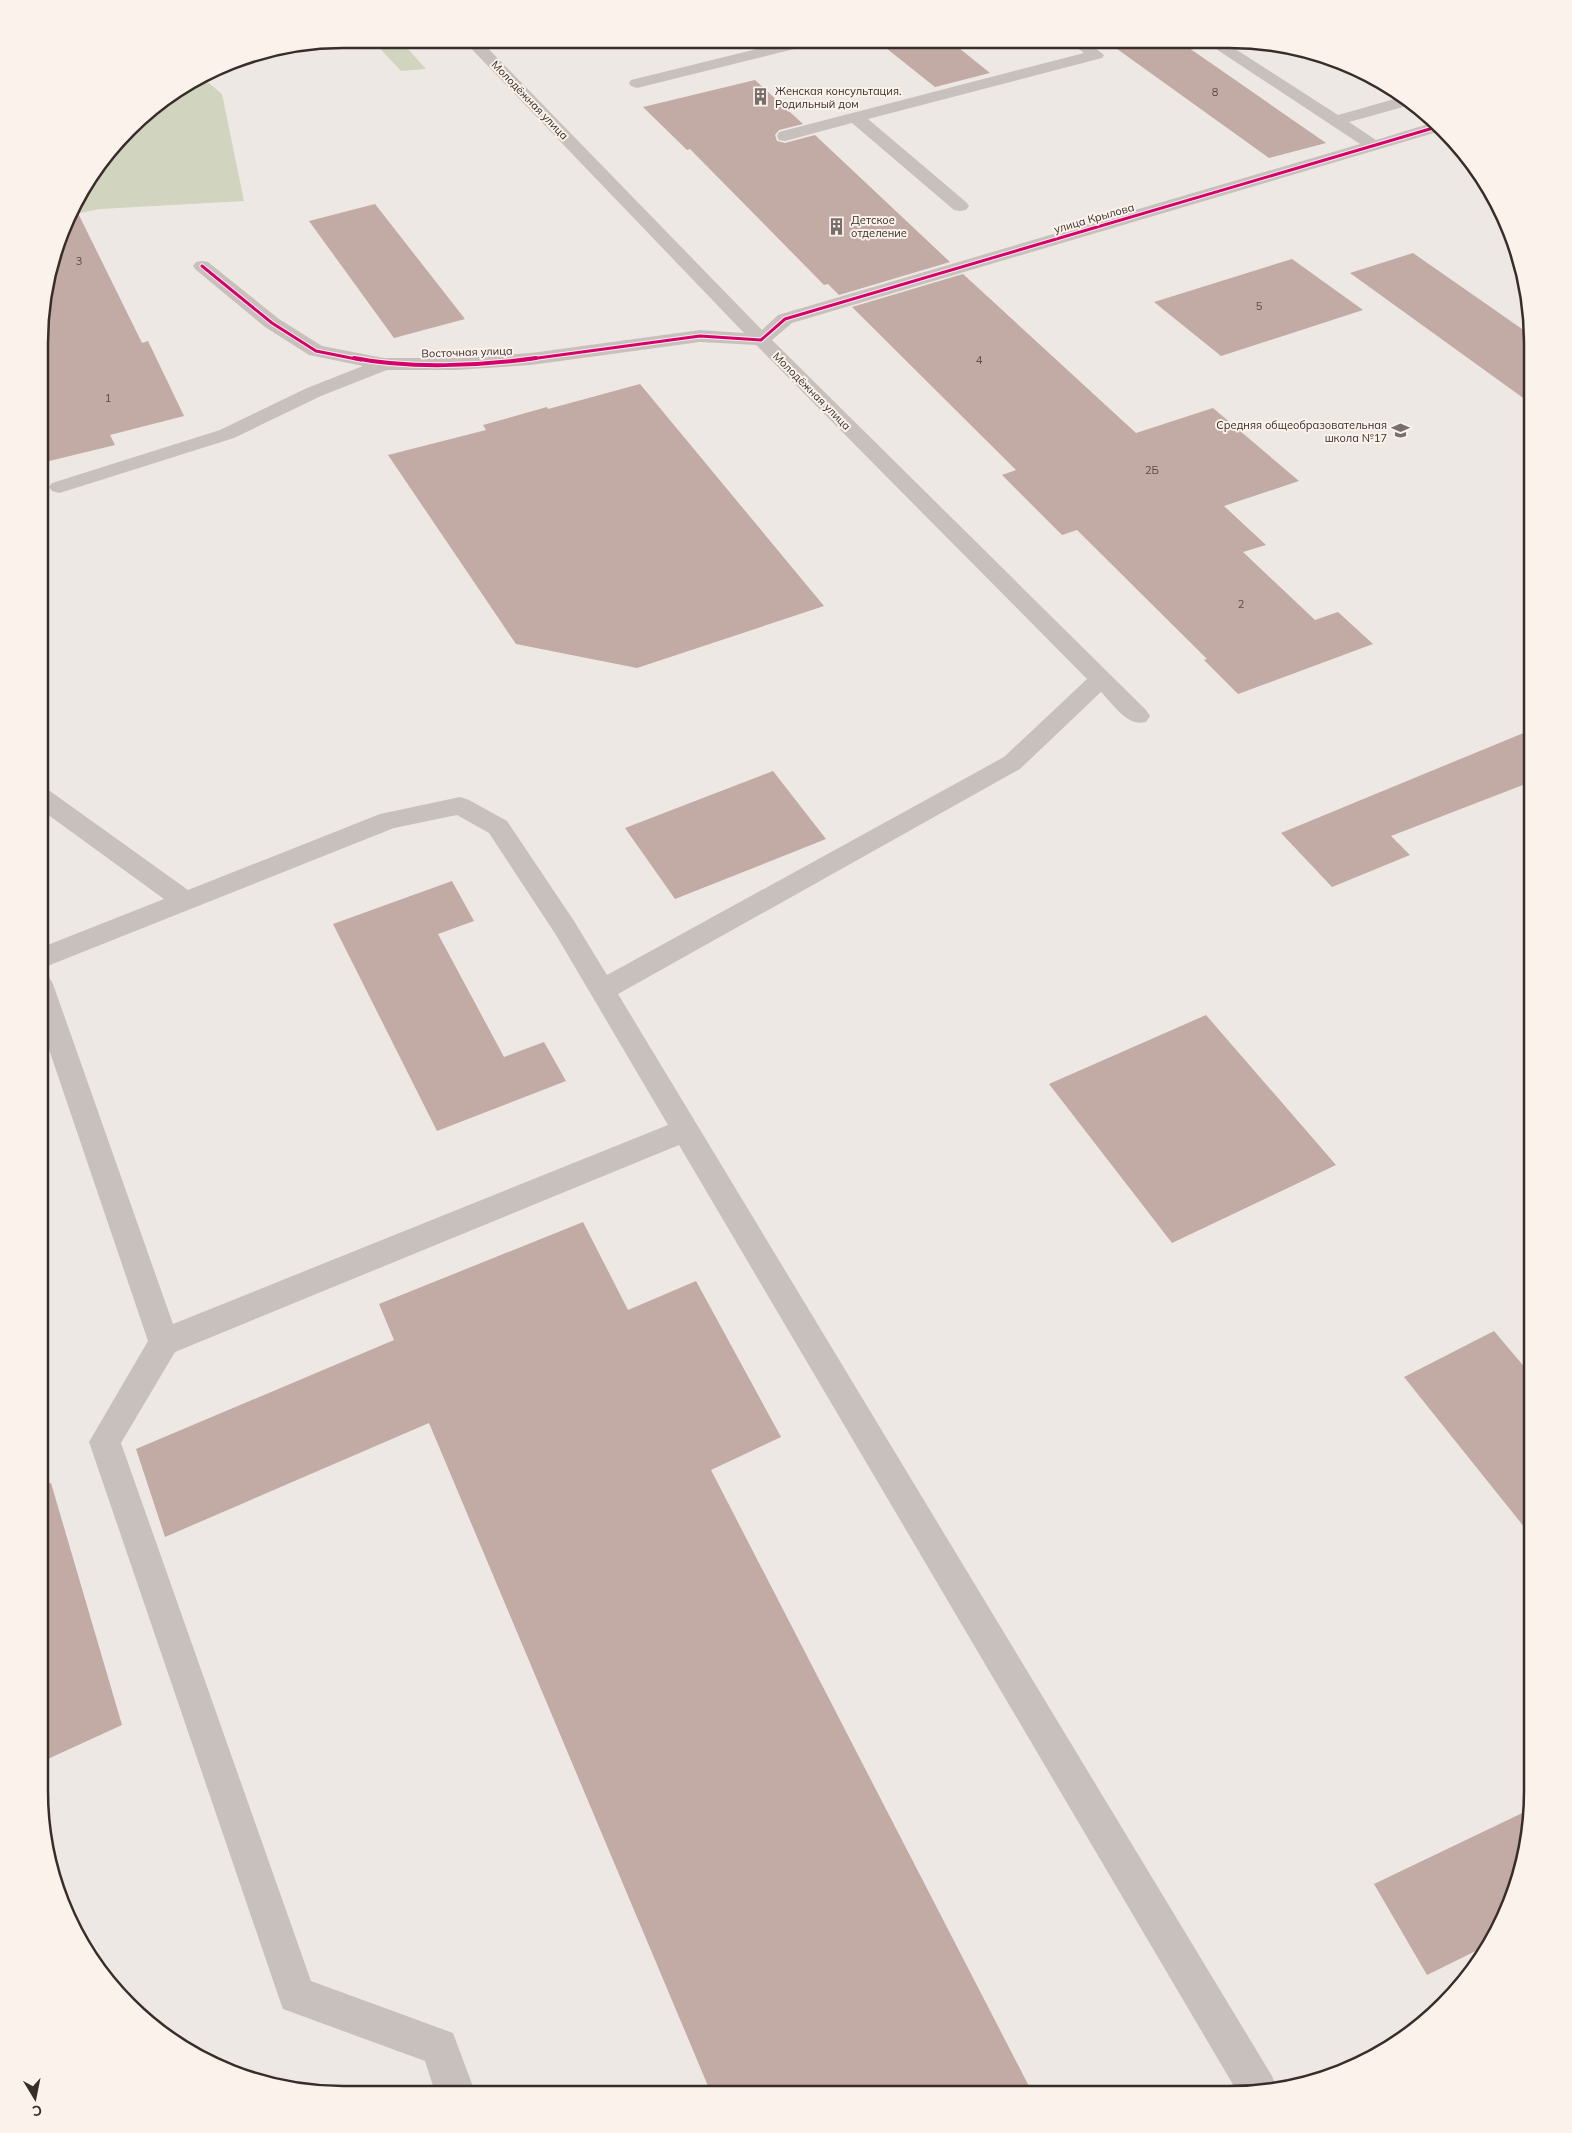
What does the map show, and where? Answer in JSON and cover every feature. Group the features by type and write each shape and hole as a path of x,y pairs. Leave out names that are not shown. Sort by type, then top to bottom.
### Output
{"street":[{"name":"Молодёжная улица","path":"479,48 761,340 1138,716"},
{"path":"637,83 779,48"},
{"path":"785,136 1096,55 1086,48"},
{"path":"1223,48 1374,146"},
{"path":"1336,121 1400,102"},
{"path":"856,118 960,206"},
{"name":"улица Крылова","path":"761,340 785,319 1432,128"},
{"name":"Восточная улица","path":"202,266 272,323 316,351 384,364 456,364 531,359 700,336 761,340"},
{"path":"59,487 228,434 314,392 384,364"},
{"path":"602,990 1012,763 1101,679"},
{"path":"47,802 186,902"},
{"path":"47,957 390,820 460,806 498,827 565,928 1255,2084"},
{"path":"47,1004 164,1342"},
{"path":"453,2086 440,2047 297,1996 105,1442 164,1342 686,1130"}],"green space":[{"path":"379,48 407,48 426,69 401,71"},
{"path":"206,81 222,94 244,201 100,209 77,214 97,179 134,134 179,97"}],"building":[{"path":"886,48 959,48 990,73 935,87"},
{"path":"1116,48 1189,48 1326,143 1269,158"},
{"path":"755,80 803,124 779,130 775,135 777,141 785,143 815,135 950,262 839,295 828,284 824,285 690,149 687,150 643,107"},
{"path":"375,204 465,319 394,338 309,221"},
{"path":"78,213 142,343 148,341 184,416 110,435 115,445 47,462 47,343 50,304 63,248"},
{"path":"1413,253 1524,330 1524,399 1350,273"},
{"path":"1292,259 1363,310 1221,356 1154,302"},
{"path":"963,274 1136,433 1213,408 1299,481 1224,506 1266,545 1243,552 1315,620 1338,612 1373,644 1238,694 1204,660 1207,659 1077,530 1062,535 1002,475 1016,470 852,307"},
{"path":"640,384 824,606 637,668 516,644 388,455 486,430 483,425"},
{"path":"1524,733 1524,784 1391,836 1410,855 1332,887 1281,833"},
{"path":"773,771 826,839 675,899 625,828"},
{"path":"452,881 474,921 438,934 504,1057 544,1042 566,1081 437,1131 333,924"},
{"path":"1206,1015 1336,1165 1172,1243 1049,1084"},
{"path":"583,1222 628,1310 696,1281 781,1437 711,1470 1029,2086 708,2086 429,1423 165,1537 136,1449 394,1340 379,1304"},
{"path":"1494,1331 1524,1366 1524,1527 1404,1377"},
{"path":"51,1483 122,1725 47,1759 47,1484"},
{"path":"1524,1812 1519,1848 1509,1885 1485,1938 1477,1950 1427,1975 1374,1884"}],"cycle path":[{"path":"202,266 272,323 316,351 384,364 456,364 531,359 700,336 761,340 785,319 1432,128"}],"place":[{"name":"Женская консультация. Родильный дом","path":"761,97"},
{"name":"Детское отделение","path":"837,226"},
{"name":"Средняя общеобразовательная школа №17","path":"1401,431"}]}
